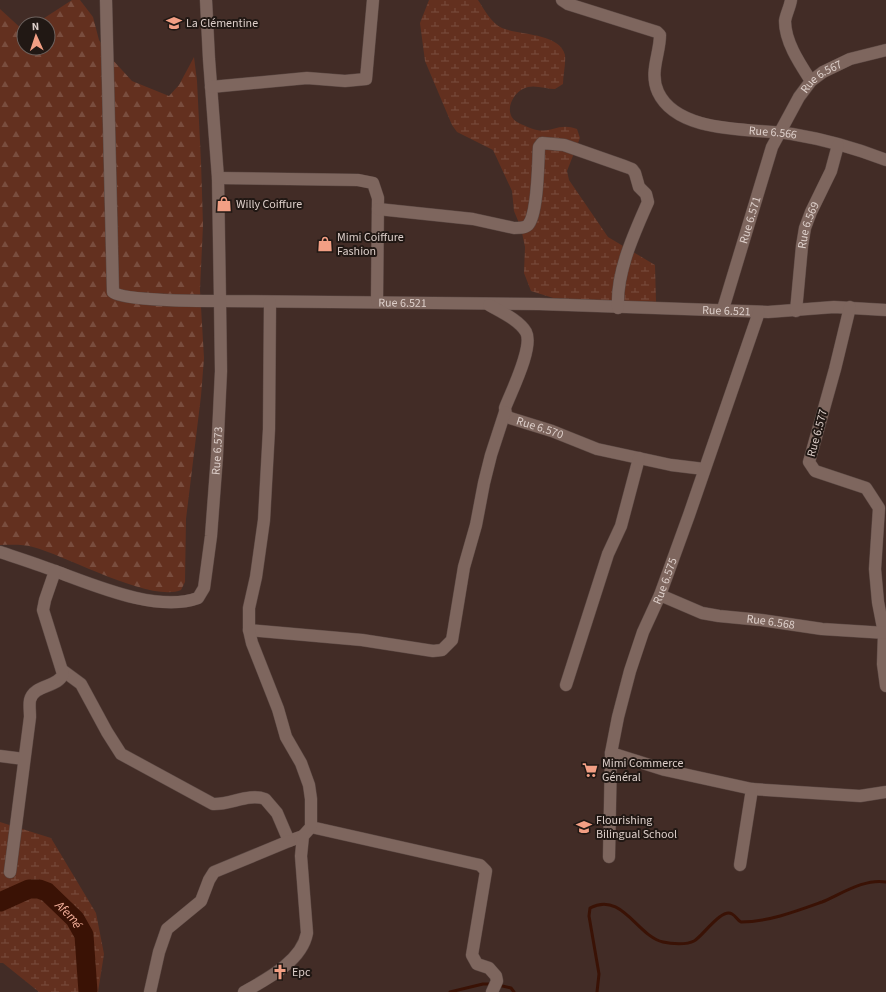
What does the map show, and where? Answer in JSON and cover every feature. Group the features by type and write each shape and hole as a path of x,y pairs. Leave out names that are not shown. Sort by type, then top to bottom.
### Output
{"street":[{"name":"Rue 6.521","path":"106,0 113,292 120,295 140,298 220,301 539,304 618,308 723,309 759,312 796,311 818,307 850,307 886,310"},
{"path":"206,0 218,178 220,301"},
{"path":"211,88 307,78 345,81 366,79 373,0"},
{"name":"Rue 6.566","path":"562,0 568,4 652,30 660,35 655,58 654,76 659,93 664,100 687,117 712,126 745,131 780,132 800,136 838,145 886,160"},
{"path":"791,0 786,13 786,30 801,65 811,81"},
{"name":"Rue 6.567","path":"780,132 799,97 811,81 823,72 850,59 886,50"},
{"name":"Rue 6.571","path":"723,309 766,162 780,132"},
{"path":"378,209 473,219 514,228 521,228 527,226 531,221 536,199 539,147 542,143 564,145 632,169 639,186 648,198 625,263 617,296 618,308"},
{"name":"Rue 6.569","path":"796,311 801,252 805,228 831,170 838,145"},
{"path":"218,178 369,182 376,186 378,209 377,302"},
{"name":"Rue 6.573","path":"55,571 94,586 141,598 172,601 198,598 204,588 210,543 217,456 221,371 220,301"},
{"path":"244,992 293,958 306,941 307,933 301,856 307,832 311,799 309,785 301,764 286,737 278,709 252,643 249,630 250,608 264,520 269,429 270,302"},
{"name":"Rue 6.570","path":"488,304 519,325 526,333 528,341 527,352 505,412 510,418 552,431 597,449 704,469"},
{"name":"Rue 6.577","path":"850,307 835,369 809,462 815,471 866,488 879,508 875,569 878,608 885,633 883,664 886,686"},
{"name":"Rue 6.575","path":"609,857 611,753 618,717 630,671 643,632 660,595 759,312"},
{"path":"249,630 362,640 433,651 442,650 448,645 453,636 456,606 464,567 476,525 484,483 505,412"},
{"path":"566,686 608,554 621,526 639,458"},
{"path":"0,552 55,571 48,589 43,610 62,670 61,678 39,689 31,697 10,872"},
{"name":"Rue 6.568","path":"660,595 702,613 719,616 761,620 822,629 885,633"},
{"path":"62,670 81,684 121,754 213,804 230,803 254,798 265,799 277,813 289,841"},
{"path":"611,753 665,770 752,789 853,795 886,792"},
{"path":"0,756 24,759"},
{"path":"740,864 752,789"},
{"path":"150,992 159,952 167,929 201,901 209,880 214,872 307,832 480,865 486,871 472,955 477,964 494,973 497,981 492,992"}],"green space":[{"path":"72,0 80,0 93,17 99,40 111,58 132,81 169,96 179,85 194,57 197,81 201,162 203,225 200,290 204,358 201,396 186,519 185,582 181,590 167,592 150,590 108,577 33,547 21,545 0,545 0,9 16,24 16,56 56,56 56,16 47,16"},
{"path":"429,0 478,0 491,19 498,26 547,39 555,42 562,48 565,55 563,84 555,89 534,86 523,89 518,92 511,102 510,113 517,122 527,127 542,131 561,127 571,127 577,129 580,138 567,171 569,180 608,237 655,265 656,302 566,302 531,291 524,273 525,247 521,228 514,211 512,191 493,150 457,132 452,125 425,61 420,23"},
{"path":"0,822 51,838 96,913 104,954 98,992 39,992 3,963 0,963"}],"waterway":[{"path":"597,992 599,974 589,916 590,908 601,904 611,905 629,916 645,932 654,938 666,943 683,944 694,941 718,918 728,913 732,914 741,922 762,920 822,902 862,884 878,881 886,882"},
{"name":"Afemé","path":"0,902 29,889 39,889 47,892 75,919 84,935 88,992"},
{"path":"450,992 483,984 493,984"},
{"path":"498,985 511,988 514,992"}],"place":[{"name":"La Clémentine","path":"174,23"},
{"name":"Willy Coiffure","path":"224,204"},
{"name":"Mimi Coiffure Fashion","path":"325,244"},
{"name":"Mimi Commerce Général","path":"590,770"},
{"name":"Flourishing Bilingual School","path":"584,827"},
{"name":"Epc","path":"280,972"}]}
